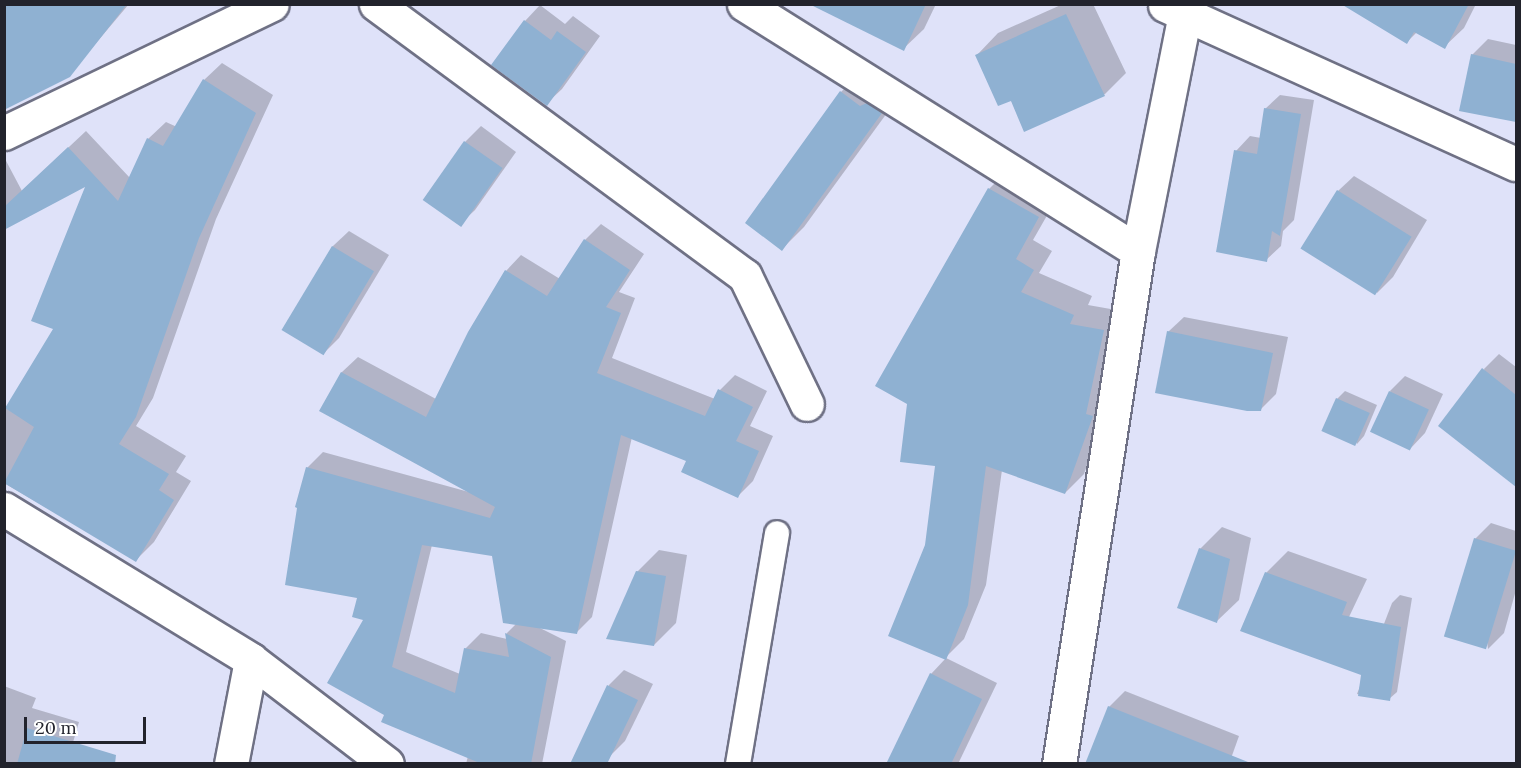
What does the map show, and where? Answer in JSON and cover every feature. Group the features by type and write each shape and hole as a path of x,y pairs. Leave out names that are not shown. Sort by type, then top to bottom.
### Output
{"street":[{"path":"4,134 272,4"},
{"path":"376,4 745,276 807,404"},
{"path":"744,4 1137,251"},
{"path":"1059,764 1137,251 1178,8 1516,164"},
{"path":"4,509 251,660 387,764"},
{"path":"231,764 251,660"}],"lane":[{"path":"738,764 777,533"}],"building":[{"path":"4,4 127,4 70,77 4,110"},
{"path":"809,4 926,4 904,51"},
{"path":"1341,4 1469,4 1445,49 1414,32 1407,44"},
{"path":"1066,14 1105,96 1024,132 1011,101 998,106 975,55"},
{"path":"524,20 551,40 557,31 586,52 547,106 491,65"},
{"path":"1471,54 1516,64 1516,122 1459,111"},
{"path":"203,79 256,113 199,238 136,417 119,444 169,474 159,490 174,500 136,562 4,483 34,427 5,408 53,329 31,321 85,187 4,230 4,207 68,147 118,201 147,138 163,146"},
{"path":"840,91 860,106 867,103 882,113 782,251 745,223"},
{"path":"1264,108 1301,114 1280,236 1272,231 1267,262 1216,252 1234,150 1257,154"},
{"path":"464,141 503,168 461,227 423,200"},
{"path":"988,188 1039,217 1016,259 1034,270 1021,292 1074,315 1070,324 1104,330 1086,414 1093,416 1065,494 986,466 968,605 946,660 888,636 925,545 935,466 900,462 907,404 875,386"},
{"path":"1337,190 1412,237 1375,295 1300,249"},
{"path":"584,239 630,270 606,307 621,313 597,373 705,416 718,389 753,407 736,441 759,451 738,498 681,472 686,461 621,435 577,634 503,623 492,556 422,545 392,667 455,693 464,648 509,657 505,633 551,657 531,764 482,764 381,722 384,715 327,683 363,620 352,617 357,598 285,585 297,508 295,507 306,467 490,518 495,507 319,411 341,372 426,417 468,332 505,270 547,296"},
{"path":"332,246 374,271 324,355 282,330"},
{"path":"1167,331 1273,353 1261,411 1247,411 1155,393"},
{"path":"1482,368 1516,395 1516,487 1438,426"},
{"path":"1389,391 1429,410 1410,450 1370,432"},
{"path":"1336,398 1370,413 1355,446 1321,431"},
{"path":"1474,538 1516,551 1486,649 1444,636"},
{"path":"1199,548 1230,559 1217,623 1177,608"},
{"path":"636,571 666,576 654,646 606,639"},
{"path":"1265,572 1347,602 1342,615 1401,627 1390,701 1358,696 1361,675 1240,631"},
{"path":"930,673 982,699 951,764 886,764"},
{"path":"607,685 638,700 607,764 570,764"},
{"path":"1108,706 1248,762 1248,764 1085,764"},
{"path":"27,728 116,755 115,764 17,764"}]}
